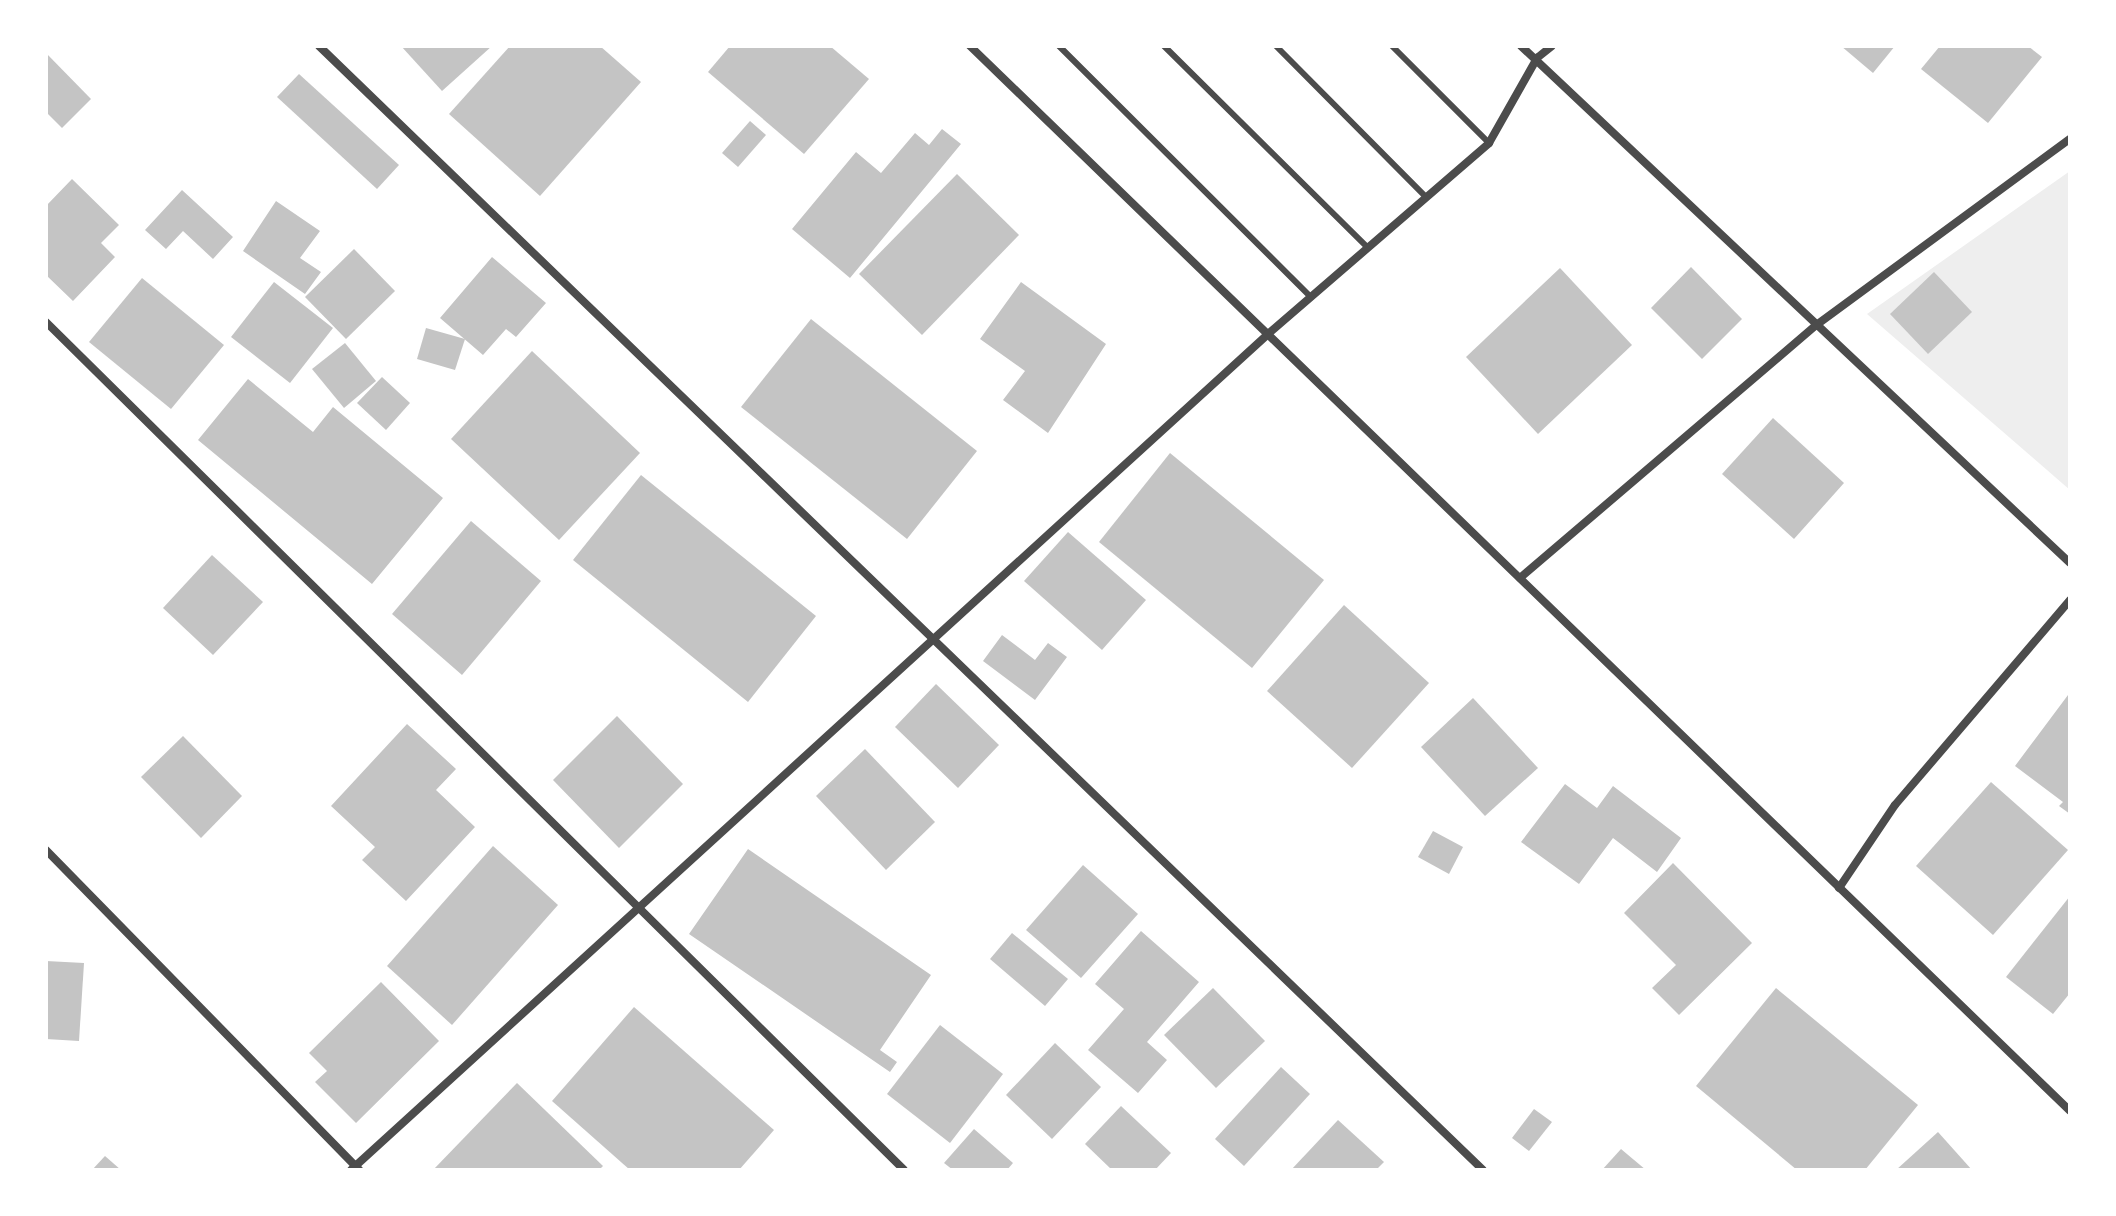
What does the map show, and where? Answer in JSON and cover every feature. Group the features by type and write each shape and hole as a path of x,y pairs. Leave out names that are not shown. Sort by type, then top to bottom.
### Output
{"street":[{"path":"319,46 1483,1170"},
{"path":"970,46 2070,1111"},
{"path":"1521,46 2070,563"},
{"path":"46,850 355,1169 1268,334 1489,143 1537,58 1552,46"},
{"path":"1520,578 1815,326 2070,139"},
{"path":"46,322 637,911 904,1170"},
{"path":"1839,888 1895,805 2070,600"}],"lane":[{"path":"1059,46 1311,297"},
{"path":"1164,46 1368,248"},
{"path":"1276,46 1426,197"},
{"path":"1392,46 1489,143"}],"shaded area":[{"path":"2070,171 2070,490 1867,314"}],"building":[{"path":"401,46 492,46 442,91"},
{"path":"510,46 600,46 641,82 540,196 449,114"},
{"path":"730,46 830,46 869,79 804,154 708,72"},
{"path":"1841,46 1895,46 1873,73"},
{"path":"1940,46 2028,46 2042,57 1988,123 1921,69"},
{"path":"46,53 91,99 62,128 46,112"},
{"path":"299,74 399,165 377,189 277,97"},
{"path":"750,121 766,135 738,167 722,153"},
{"path":"942,129 961,144 850,278 792,229 856,152 881,173 915,133 929,145"},
{"path":"957,174 1019,235 922,335 859,274"},
{"path":"72,179 119,225 101,243 115,257 73,301 46,275 46,206"},
{"path":"182,190 233,237 213,259 183,231 166,249 145,230"},
{"path":"276,201 320,231 300,258 321,272 305,294 243,251"},
{"path":"354,249 395,291 346,339 305,297"},
{"path":"492,257 546,303 516,337 506,329 483,355 440,318"},
{"path":"1691,267 1742,319 1702,359 1651,308"},
{"path":"1560,268 1632,345 1538,434 1466,357"},
{"path":"1934,272 1972,312 1928,354 1890,314"},
{"path":"142,278 224,345 171,409 89,342"},
{"path":"274,282 333,328 290,383 231,337"},
{"path":"1021,282 1106,344 1048,433 1003,400 1025,371 980,339"},
{"path":"811,319 977,451 907,539 741,407"},
{"path":"426,328 465,339 455,370 417,359"},
{"path":"345,343 376,381 344,408 312,369"},
{"path":"532,351 640,453 559,540 451,439"},
{"path":"382,377 410,403 386,430 357,403"},
{"path":"248,379 313,432 333,407 443,498 372,584 198,440"},
{"path":"1773,418 1844,483 1794,539 1722,474"},
{"path":"1170,453 1324,580 1252,668 1099,542"},
{"path":"641,475 816,616 748,702 573,560"},
{"path":"471,521 541,581 462,675 392,614"},
{"path":"1068,532 1146,600 1102,650 1024,581"},
{"path":"212,555 263,602 213,655 163,608"},
{"path":"1344,605 1429,683 1352,768 1267,691"},
{"path":"1002,635 1035,660 1048,643 1067,657 1035,700 983,661"},
{"path":"936,684 999,745 958,788 895,727"},
{"path":"2068,695 2070,814 2059,806 2063,802 2015,766"},
{"path":"1473,698 1538,768 1485,816 1421,747"},
{"path":"617,716 683,784 619,848 553,780"},
{"path":"407,724 456,769 436,790 475,827 406,901 362,860 375,847 331,806"},
{"path":"183,736 242,796 201,838 141,777"},
{"path":"865,749 935,822 886,870 816,796"},
{"path":"1991,782 2068,850 1993,935 1916,866"},
{"path":"1565,784 1597,808 1613,786 1681,838 1657,872 1613,838 1579,884 1521,842"},
{"path":"1433,831 1463,847 1449,874 1418,857"},
{"path":"493,846 558,905 452,1025 387,966"},
{"path":"748,849 931,975 880,1050 897,1062 890,1072 689,934"},
{"path":"1673,863 1752,943 1679,1015 1652,988 1676,965 1624,913"},
{"path":"1083,865 1138,914 1081,978 1026,930"},
{"path":"2070,896 2070,993 2053,1014 2006,977"},
{"path":"1141,931 1199,982 1147,1042 1167,1060 1138,1093 1088,1050 1124,1009 1095,984"},
{"path":"1012,933 1068,979 1045,1006 990,959"},
{"path":"46,961 84,963 79,1041 46,1039"},
{"path":"381,982 439,1041 356,1123 315,1082 327,1071 309,1053"},
{"path":"1213,988 1265,1041 1216,1088 1164,1035"},
{"path":"1776,988 1918,1105 1865,1170 1797,1170 1696,1086"},
{"path":"634,1007 774,1130 739,1170 630,1170 552,1101"},
{"path":"940,1025 1003,1074 950,1143 887,1094"},
{"path":"1055,1043 1101,1087 1052,1139 1006,1095"},
{"path":"1281,1067 1310,1094 1244,1166 1215,1139"},
{"path":"517,1083 603,1166 599,1170 433,1170"},
{"path":"1121,1106 1171,1153 1155,1170 1112,1170 1085,1144"},
{"path":"1534,1109 1552,1122 1529,1151 1512,1138"},
{"path":"1338,1120 1384,1162 1376,1170 1291,1170"},
{"path":"974,1129 1013,1163 1007,1170 953,1170 944,1163"},
{"path":"1938,1132 1972,1170 1896,1170"},
{"path":"1621,1149 1646,1170 1602,1170"},
{"path":"105,1156 121,1170 92,1170"}]}
